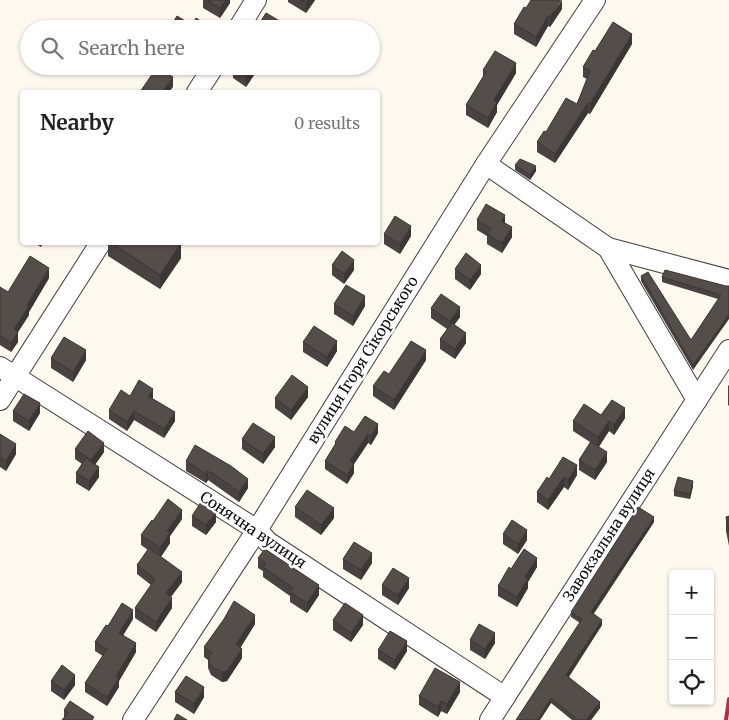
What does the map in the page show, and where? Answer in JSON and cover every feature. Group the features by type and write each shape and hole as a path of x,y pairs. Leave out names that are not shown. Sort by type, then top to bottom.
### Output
{"street":[{"path":"244,20 256,0"},
{"name":"вулиця Ігоря Сікорського","path":"132,720 257,530 486,164 595,0"},
{"path":"198,90 208,75"},
{"path":"486,164 608,248 729,280"},
{"path":"0,400 7,372 99,245"},
{"path":"608,248 697,400"},
{"name":"Завокзальна вулиця","path":"490,720 729,350"},
{"name":"Сонячна вулиця","path":"7,372 257,530 268,542 505,697"}],"building":[{"path":"207,0 226,0 220,8"},
{"path":"531,0 561,0 550,17 548,16 536,37 514,24 524,7 526,8"},
{"path":"266,13 278,20 262,20"},
{"path":"177,16 184,20 175,20"},
{"path":"613,22 632,34 590,104 588,103 555,154 537,142 544,131 546,132 566,98 577,104 590,71 583,67"},
{"path":"495,51 516,63 494,100 497,102 488,118 466,105 486,72 483,70"},
{"path":"152,75 170,75 173,77 163,90 141,90"},
{"path":"520,159 536,166 530,175 515,165"},
{"path":"486,204 505,215 501,221 512,227 502,243 487,234 491,229 477,220"},
{"path":"395,216 411,226 400,244 384,234"},
{"path":"115,245 180,245 160,275"},
{"path":"342,251 354,260 344,274 332,265"},
{"path":"466,253 481,265 470,280 455,269"},
{"path":"30,256 49,268 27,305 29,306 14,329 18,332 11,343 0,335 0,287 8,292"},
{"path":"665,270 729,286 729,314 693,365 641,276 648,272 691,340 721,295 662,277"},
{"path":"346,285 365,296 353,316 334,304"},
{"path":"441,294 460,307 450,321 431,308"},
{"path":"452,323 466,333 455,349 440,339"},
{"path":"314,326 337,341 327,357 303,342"},
{"path":"64,337 86,350 73,372 51,358"},
{"path":"411,341 426,350 394,400 373,386 384,371 389,374"},
{"path":"292,375 308,387 291,410 275,398"},
{"path":"139,380 153,389 148,396 175,412 164,429 134,411 127,422 109,410 121,390 130,396"},
{"path":"24,394 40,403 29,421 13,411"},
{"path":"612,400 625,408 614,425 609,421 598,437 573,421 584,404 601,415"},
{"path":"365,416 378,424 371,436 368,434 350,461 354,464 347,475 325,461 345,426 354,432"},
{"path":"253,423 275,437 263,454 242,439"},
{"path":"88,431 104,443 91,460 75,449"},
{"path":"0,434 16,444 6,461 0,457"},
{"path":"591,442 607,452 595,470 579,460"},
{"path":"195,445 231,466 248,479 239,492 208,470 206,474 186,461"},
{"path":"563,457 577,465 568,480 564,477 548,500 537,492 547,477 549,479"},
{"path":"86,458 99,467 89,481 76,473"},
{"path":"678,477 693,481 690,494 674,491"},
{"path":"307,490 334,508 321,525 295,507"},
{"path":"168,499 182,510 167,531 170,533 160,548 141,535"},
{"path":"201,502 216,512 206,525 192,516"},
{"path":"638,507 654,517 591,612 602,620 566,675 600,702 586,720 578,720 551,698 537,720 516,720 582,619 571,612"},
{"path":"729,516 729,531 726,517"},
{"path":"512,520 527,530 518,544 503,534"},
{"path":"354,542 372,553 361,570 343,559"},
{"path":"149,548 182,572 166,593 172,598 156,622 135,608 155,579 137,565"},
{"path":"265,549 319,585 307,603 290,592 293,588 263,567 266,563 258,558"},
{"path":"524,549 537,558 525,577 528,578 517,597 498,586 509,567 511,569"},
{"path":"393,568 409,578 398,595 382,585"},
{"path":"234,601 255,615 236,644 242,649 227,671 222,672 211,666 208,658 212,653 204,647"},
{"path":"122,603 133,610 119,633 136,643 116,676 119,678 107,697 85,683 107,649 95,642 106,625 108,626"},
{"path":"345,603 363,615 351,633 333,620"},
{"path":"479,624 495,633 485,649 470,640"},
{"path":"390,631 407,641 395,660 378,650"},
{"path":"62,665 75,675 64,690 51,681"},
{"path":"435,668 460,682 447,704 441,701 438,707 419,696"},
{"path":"186,676 204,687 194,704 175,692"},
{"path":"70,701 94,717 92,720 62,720 68,713 64,710"},
{"path":"177,714 187,720 174,720"}],"railway":[{"path":"726,720 729,699"}]}
